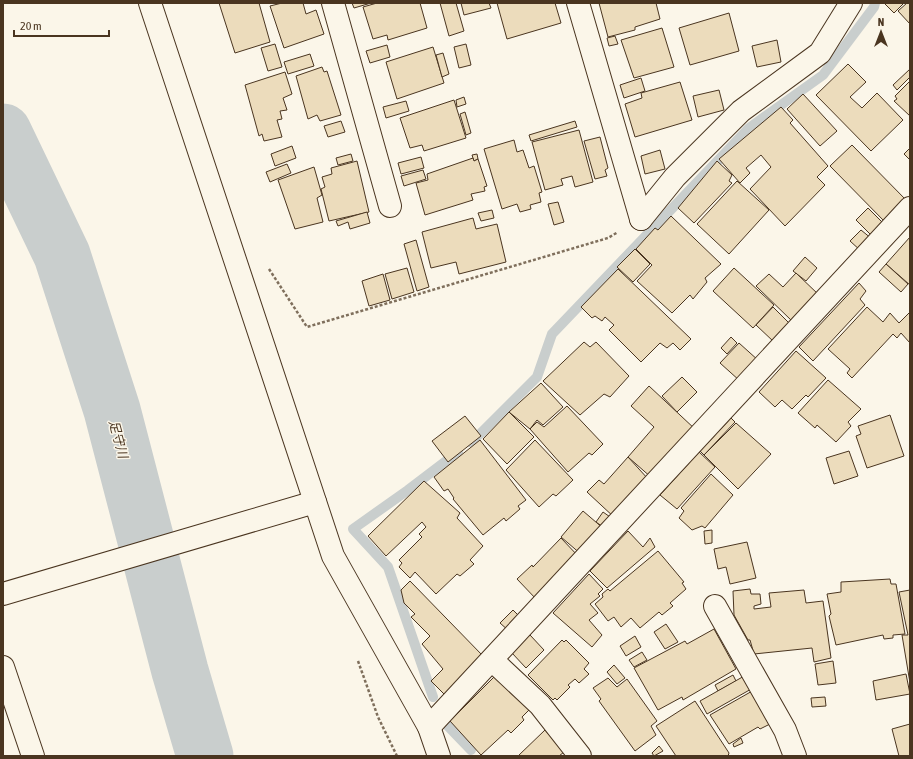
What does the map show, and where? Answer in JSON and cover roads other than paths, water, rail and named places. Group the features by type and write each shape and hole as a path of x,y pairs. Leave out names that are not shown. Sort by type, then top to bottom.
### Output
{"street":[{"path":"150,3 310,503 333,556 429,727 439,756"},
{"path":"333,3 390,206"},
{"path":"578,3 641,219 675,177 741,111 820,53 851,3"},
{"path":"429,727 910,208"},
{"path":"3,594 310,503"},
{"path":"715,606 785,730 795,756"},
{"path":"492,660 540,704 580,756"},
{"path":"3,667 33,756"}],"waterway":[{"path":"470,442 537,377 552,334 749,128 823,75 874,7 875,3"},
{"name":"足守川","path":"3,132 62,255 112,410 180,671 205,756"},
{"path":"433,697 388,567 353,529 458,452"},
{"path":"446,724 471,750"}]}
